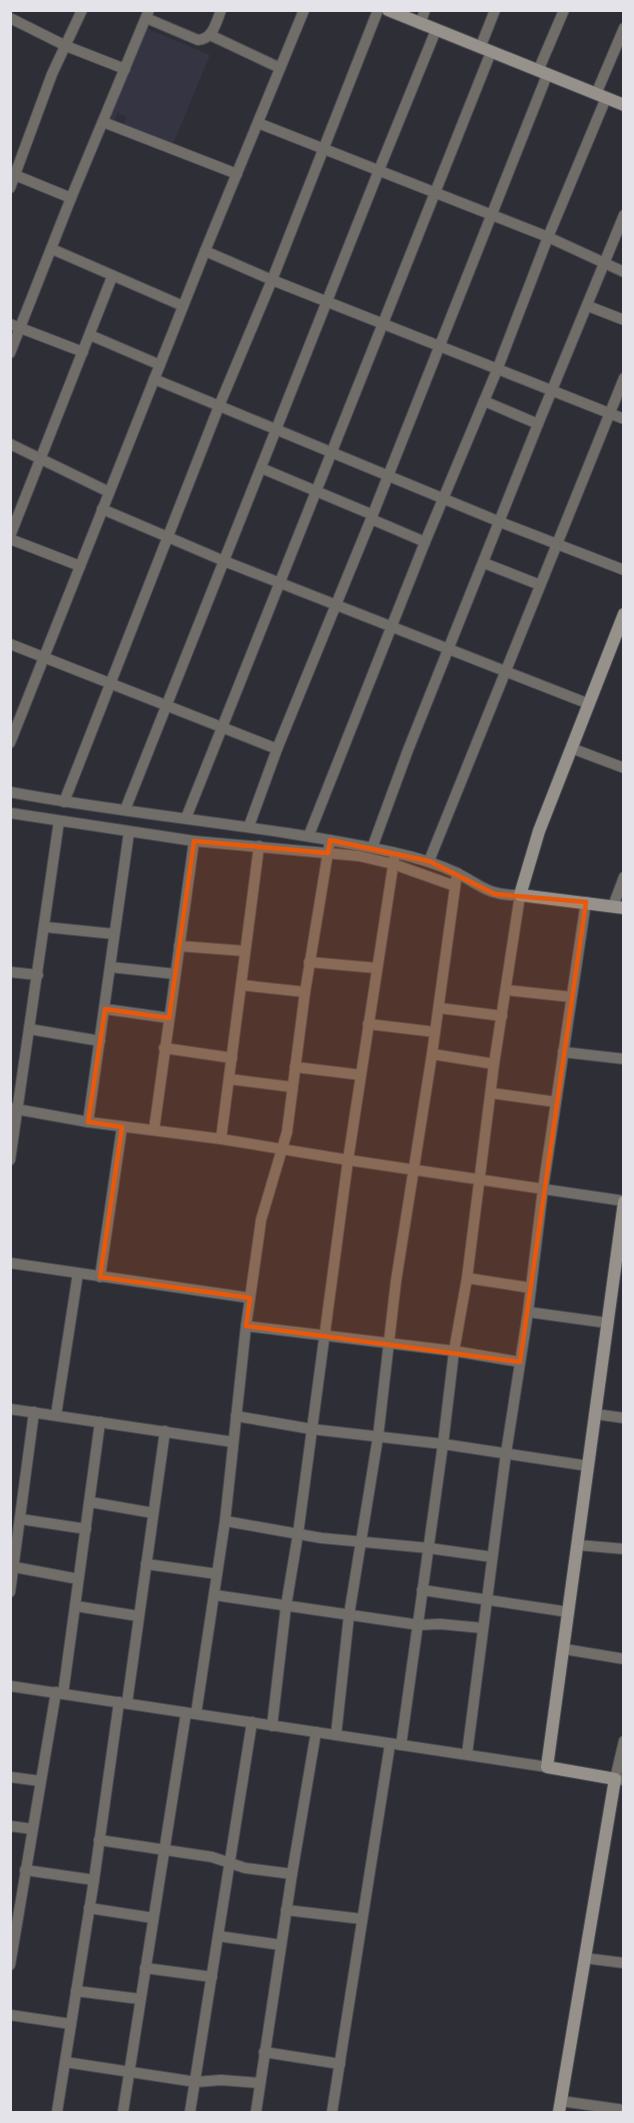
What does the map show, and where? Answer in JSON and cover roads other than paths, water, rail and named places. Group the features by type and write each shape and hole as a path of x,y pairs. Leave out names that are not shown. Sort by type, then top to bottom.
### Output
{"main road":[{"path":"387,10 624,105"},
{"path":"618,907 520,895 532,851 588,704 622,623"},
{"path":"560,2106 584,1958 620,1779 547,1767 595,1414 621,1245 624,1201"}],"street":[{"path":"10,188 13,174 49,82 82,10"},
{"path":"10,353 15,326 52,249 147,14 198,40 203,40 210,35 221,10"},
{"path":"10,743 205,251 304,10"},
{"path":"64,802 219,406 325,148 378,10"},
{"path":"420,24 426,10"},
{"path":"186,818 435,193 485,50 495,10"},
{"path":"249,826 277,749 389,475 491,214 564,10"},
{"path":"12,18 66,46 125,69"},
{"path":"309,835 425,542 497,369 601,96 624,28"},
{"path":"125,810 436,30"},
{"path":"210,35 280,68"},
{"path":"103,122 237,174"},
{"path":"258,123 548,237 624,272"},
{"path":"13,174 71,198"},
{"path":"372,848 408,750 624,215"},
{"path":"52,249 183,306"},
{"path":"205,251 551,392 624,419"},
{"path":"80,566 10,537 112,277"},
{"path":"588,306 624,320"},
{"path":"15,326 83,352"},
{"path":"90,335 160,365"},
{"path":"429,861 624,378"},
{"path":"154,379 500,522 624,570"},
{"path":"484,401 538,424"},
{"path":"10,444 109,492"},
{"path":"261,468 425,542"},
{"path":"102,509 224,561 588,704"},
{"path":"484,563 540,585"},
{"path":"10,644 277,749"},
{"path":"571,748 624,768"},
{"path":"10,792 64,802 309,835 372,848 455,886"},
{"path":"10,813 194,841 429,861 495,894 520,895 494,1064 467,1278 454,1351 419,1625 362,1918 332,2112"},
{"path":"10,1160 14,1109 30,1029 59,821"},
{"path":"88,1122 129,832"},
{"path":"123,2112 163,1850 214,1595 261,1220 287,1132 309,962 330,840"},
{"path":"153,1130 194,841"},
{"path":"221,1139 259,846"},
{"path":"272,1726 286,1606 298,1534 348,1160 394,858"},
{"path":"336,1735 359,1541 378,1437 388,1343 457,873"},
{"path":"618,907 624,877"},
{"path":"467,1754 482,1628 528,1312 543,1189 586,902"},
{"path":"45,927 114,934"},
{"path":"179,945 245,951"},
{"path":"309,962 376,968"},
{"path":"110,967 175,974"},
{"path":"10,972 38,975"},
{"path":"241,985 305,992"},
{"path":"506,990 571,997"},
{"path":"439,1008 502,1016"},
{"path":"105,1009 169,1018"},
{"path":"368,1024 435,1032"},
{"path":"30,1029 100,1041"},
{"path":"164,1048 232,1058"},
{"path":"563,1052 624,1059"},
{"path":"432,1054 494,1064"},
{"path":"295,1067 361,1075"},
{"path":"229,1079 292,1087"},
{"path":"491,1094 556,1102"},
{"path":"14,1109 88,1122 283,1148 348,1160 624,1201"},
{"path":"100,1277 122,1126"},
{"path":"10,1263 250,1298"},
{"path":"56,1414 78,1273"},
{"path":"467,1278 531,1288"},
{"path":"528,1312 608,1323"},
{"path":"246,1326 454,1351 520,1362"},
{"path":"10,1409 233,1442"},
{"path":"10,1592 14,1567 14,1545 20,1520 34,1412"},
{"path":"595,1414 624,1418"},
{"path":"236,1416 312,1429 443,1444 588,1466"},
{"path":"10,1965 15,1902 25,1870 40,1781 75,1606 100,1422"},
{"path":"57,2112 99,1840 138,1616 165,1431"},
{"path":"90,1502 153,1513"},
{"path":"20,1520 86,1529"},
{"path":"225,1521 330,1539 428,1548 492,1557"},
{"path":"578,1545 624,1549"},
{"path":"146,1564 217,1574"},
{"path":"14,1567 78,1579"},
{"path":"422,1590 568,1612"},
{"path":"214,1595 419,1625 440,1624 482,1628"},
{"path":"75,1606 138,1616"},
{"path":"564,1649 624,1659"},
{"path":"10,1686 547,1767"},
{"path":"190,2112 252,1722"},
{"path":"256,2112 286,1910 316,1732"},
{"path":"620,1779 624,1741"},
{"path":"10,1777 40,1781"},
{"path":"10,1826 32,1829"},
{"path":"99,1840 212,1857 245,1868 292,1874"},
{"path":"25,1870 94,1880"},
{"path":"89,1908 153,1918"},
{"path":"286,1910 362,1918"},
{"path":"218,1936 281,1946"},
{"path":"584,1958 624,1963"},
{"path":"145,1968 212,1977"},
{"path":"76,1991 140,1999"},
{"path":"10,2015 71,2024"},
{"path":"264,2052 340,2064"},
{"path":"65,2062 196,2082 221,2080 260,2083"},
{"path":"560,2106 624,2109"}]}
